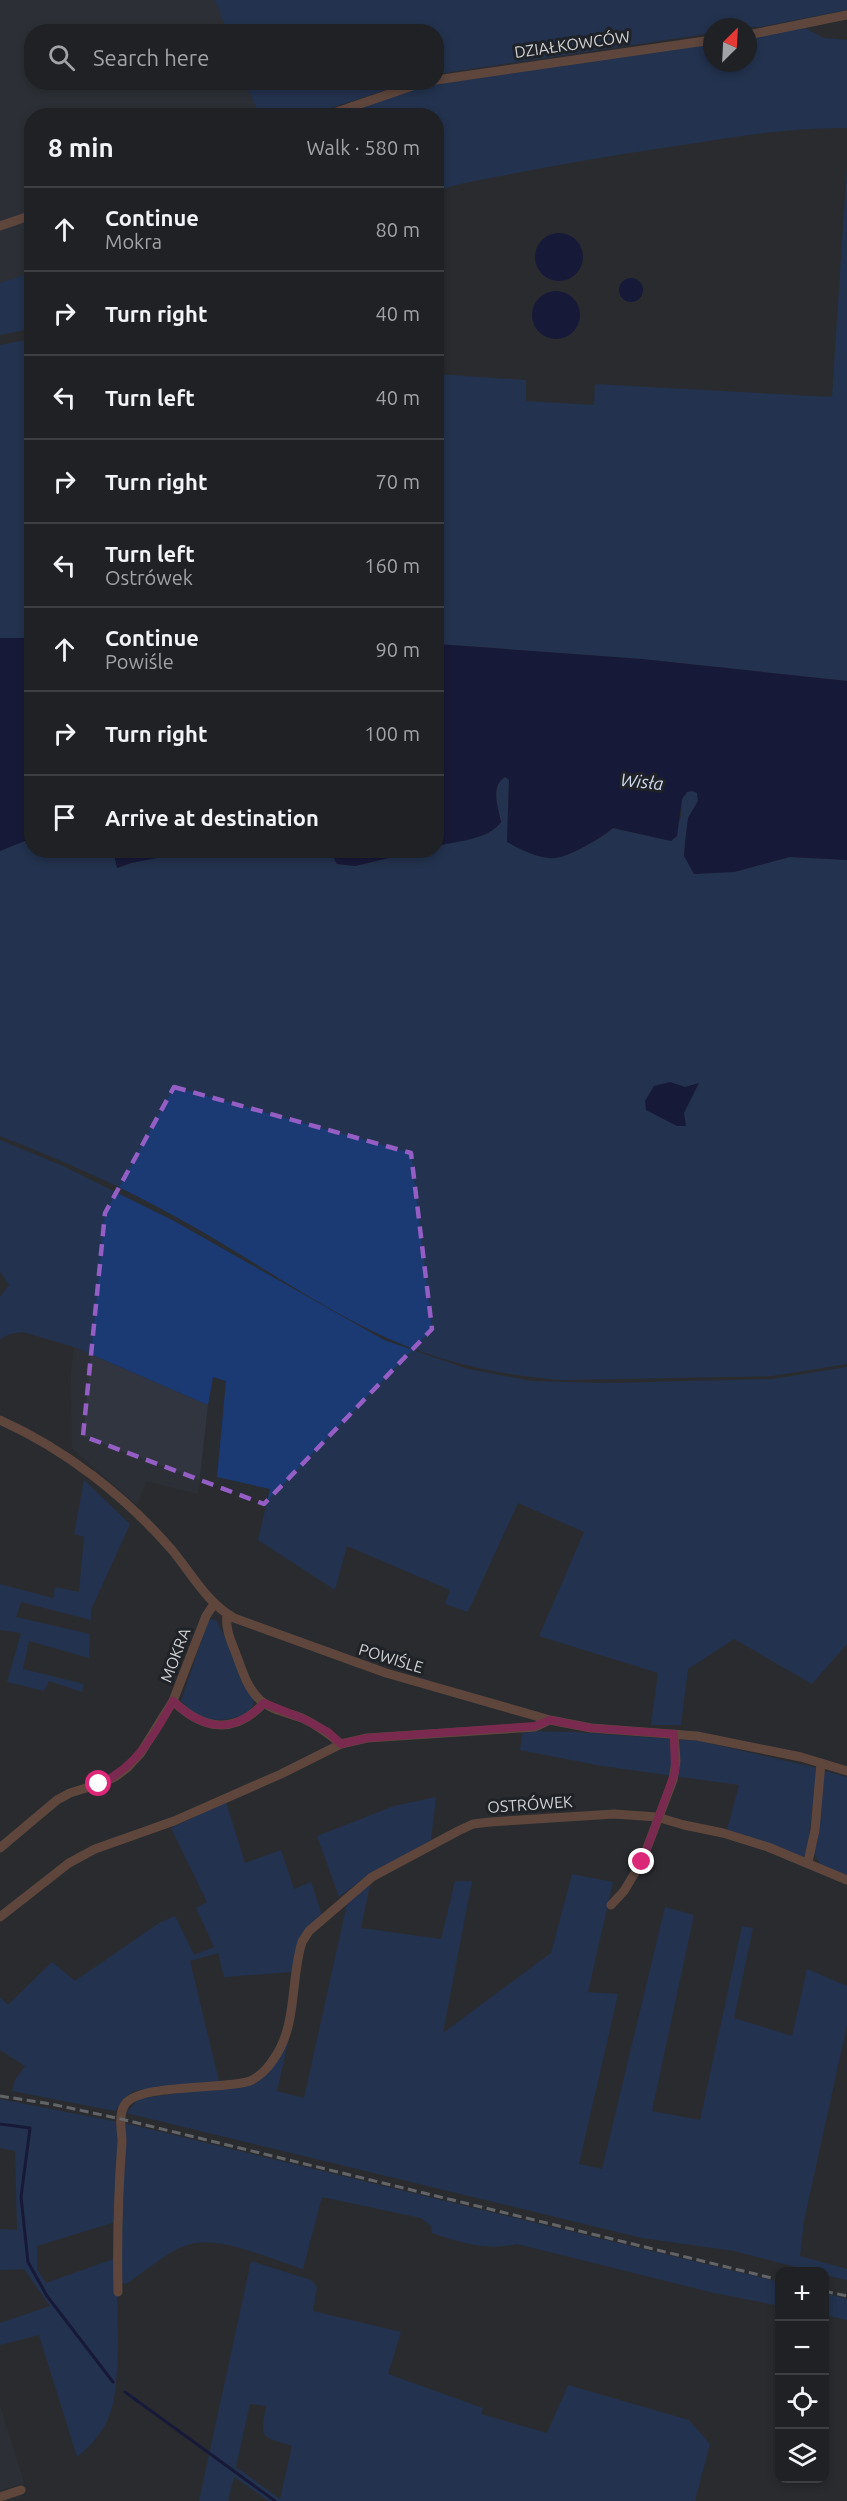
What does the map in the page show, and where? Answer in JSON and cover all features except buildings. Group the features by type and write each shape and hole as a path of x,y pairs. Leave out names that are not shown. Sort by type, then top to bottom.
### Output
{"street":[{"path":"757,33 847,15"},
{"name":"DZIAŁKOWCÓW","path":"444,79 703,41"},
{"path":"348,108 401,90"},
{"path":"0,226 24,218"},
{"name":"POWIŚLE","path":"0,1420 50,1445 103,1485 171,1549 214,1604 227,1614 360,1664 550,1720 591,1728 723,1740 847,1771"},
{"name":"MOKRA","path":"0,1848 57,1800 115,1777 128,1768 140,1754 173,1701 214,1604"},
{"path":"227,1614 226,1626 252,1690 264,1703 304,1719 328,1732 341,1744"},
{"path":"173,1701 197,1720 208,1725 221,1726 247,1719 264,1703"},
{"path":"0,1917 69,1863 95,1850 174,1821 282,1774 341,1744 367,1738 535,1726 550,1720"},
{"path":"611,1905 634,1876 649,1843 675,1772 674,1734"},
{"path":"808,1862 815,1830 821,1764"},
{"name":"OSTRÓWEK","path":"118,2292 118,2183 122,2140 121,2119 125,2104 132,2097 144,2094 238,2083 251,2080 261,2074 280,2049 290,2019 295,1972 302,1942 309,1931 372,1877 473,1824 592,1815 657,1817 723,1833 808,1862 847,1880"},
{"path":"0,2497 21,2490"}],"highlighted area":[{"path":"174,1087 411,1153 432,1329 264,1504 83,1436 105,1213"}],"shaded area":[{"path":"0,0 215,0 224,24 24,24 24,90 249,90 256,108 24,108 24,275 0,283"},
{"path":"215,0 847,0 847,10 760,27 757,27 757,18 703,18 703,34 444,73 444,24 224,24"},
{"path":"805,28 824,38 847,40 847,128 771,132 734,137 578,162 444,189 444,108 354,108 398,90 444,90 444,82 703,43 703,72 757,72 757,36"},
{"path":"249,90 386,90 331,108 256,108"},
{"path":"847,166 847,681 642,659 444,645 444,375 526,380 526,401 594,405 595,384 832,397"},
{"path":"24,275 24,330 0,335 0,283"},
{"path":"24,340 24,638 0,638 0,345"},
{"path":"505,777 509,780 507,841 537,856 561,857 594,841 613,828 671,841 681,817 682,799 687,792 692,791 697,793 698,801 688,818 684,856 734,872 790,857 847,860 847,1364 772,1376 564,1380 496,1372 474,1367 408,1347 360,1325 156,1206 46,1154 0,1136 0,851 24,841 24,858 115,858 118,868 152,858 334,858 337,864 355,866 389,858 444,858 444,844 487,834 501,822 496,791 500,781"},
{"path":"0,1140 63,1166 174,1221 384,1340 468,1369 532,1381 603,1383 772,1379 847,1367 847,1644 812,1684 734,1639 688,1669 681,1725 651,1725 658,1673 539,1636 584,1532 518,1503 468,1612 445,1604 450,1590 347,1546 335,1590 258,1540 270,1489 217,1477 226,1381 213,1377 208,1405 74,1347 23,1332 10,1334 0,1339 0,1297 9,1285 0,1272"},
{"path":"74,1347 208,1405 198,1494 146,1481 137,1505 72,1448 71,1374"},
{"path":"84,1480 130,1524 91,1610 91,1620 21,1602 16,1617 90,1634 89,1658 29,1641 23,1669 84,1684 82,1692 49,1681 44,1691 7,1682 21,1633 0,1630 0,1584 53,1598 55,1587 79,1592 84,1537 74,1534"},
{"path":"209,1619 216,1620 230,1647 241,1680 254,1700 248,1714 229,1719 212,1720 196,1714 181,1701"},
{"path":"523,1731 574,1732 699,1741 817,1768 807,1852 802,1857 727,1830 739,1785 602,1766 520,1750"},
{"path":"825,1771 847,1777 847,1876 820,1864 814,1852"},
{"path":"436,1797 431,1840 364,1878 339,1897 317,1836 394,1806"},
{"path":"226,1802 245,1863 281,1850 294,1889 311,1882 322,1915 305,1930 292,1972 224,1977 218,1953 190,1961 219,2081 133,2091 115,2111 12,2091 15,2080 25,2066 0,2050 0,1997 8,2005 52,1962 75,1981 159,1923 175,1916 194,1955 214,1947 196,1908 207,1902 171,1828"},
{"path":"572,1874 613,1882 588,1992 618,1994 579,2164 602,2169 665,1907 694,1915 652,2111 700,2120 742,1926 753,1928 734,2018 792,2036 807,1969 847,1986 847,2025 804,2221 800,2256 847,2269 847,2280 829,2276 829,2267 796,2267 734,2251 642,2238 126,2113 138,2099 259,2081 290,2034 277,2091 304,2098 348,1899 371,1880 361,1928 441,1939 455,1881 472,1881 443,2033 551,1953"},
{"path":"0,2099 118,2122 115,2222 37,2246 37,2269 46,2283 116,2258 118,2318 116,2388 107,2421 101,2432 77,2457 39,2335 0,2345 0,2323 50,2306 24,2269 0,2270 0,2229 17,2230 15,2151 0,2148"},
{"path":"124,2123 775,2281 775,2305 714,2293 517,2244 494,2247 464,2243 432,2233 431,2226 421,2218 322,2197 303,2269 229,2245 199,2243 179,2248 126,2284 122,2283 119,2234"},
{"path":"251,2261 311,2280 317,2287 313,2311 401,2332 388,2374 483,2408 481,2414 547,2433 568,2385 689,2420 710,2444 695,2501 269,2501 234,2477 228,2501 199,2501","holes":["250,2404 266,2406 263,2425 265,2435 292,2446 280,2499 236,2467"]},
{"path":"829,2294 847,2299 847,2320 829,2316"},
{"path":"0,2406 24,2483 0,2490"}],"water":[{"path":"554,233 564,233 579,243 583,257 582,266 573,277 564,281 554,281 539,271 535,262 535,252 545,237"},
{"path":"631,278 636,279 642,285 642,295 636,301 631,302 626,301 620,295 619,290 620,285 626,279"},
{"path":"551,291 561,291 576,301 580,315 579,324 570,335 561,339 551,339 536,329 532,320 532,310 542,295"},
{"path":"0,638 24,638 24,841 0,851"},
{"name":"Wisła","path":"444,645 642,659 847,681 847,860 790,857 734,872 694,874 684,856 688,818 698,801 697,793 692,791 687,792 682,799 677,836 671,841 613,828 594,841 561,857 537,856 507,842 509,780 505,777 500,781 496,791 501,822 488,833 444,845"},
{"path":"115,858 157,858 131,863 117,868"},
{"path":"334,858 389,858 355,866 337,864"},
{"path":"670,1082 685,1087 699,1083 684,1113 686,1126 677,1126 646,1110 645,1101 654,1086"}],"waterway":[{"path":"0,2124 30,2128 21,2197 28,2262 47,2296 113,2382"},
{"path":"125,2392 275,2501"}],"railway":[{"path":"0,2096 121,2119 775,2279"},
{"path":"829,2292 847,2296"}],"route":[{"path":"99,1784 128,1768 140,1754 173,1701 197,1720 208,1725 221,1726 247,1719 264,1703 304,1719 328,1732 341,1744 367,1738 535,1726 550,1720 591,1728 674,1734 675,1772 642,1862"}]}
